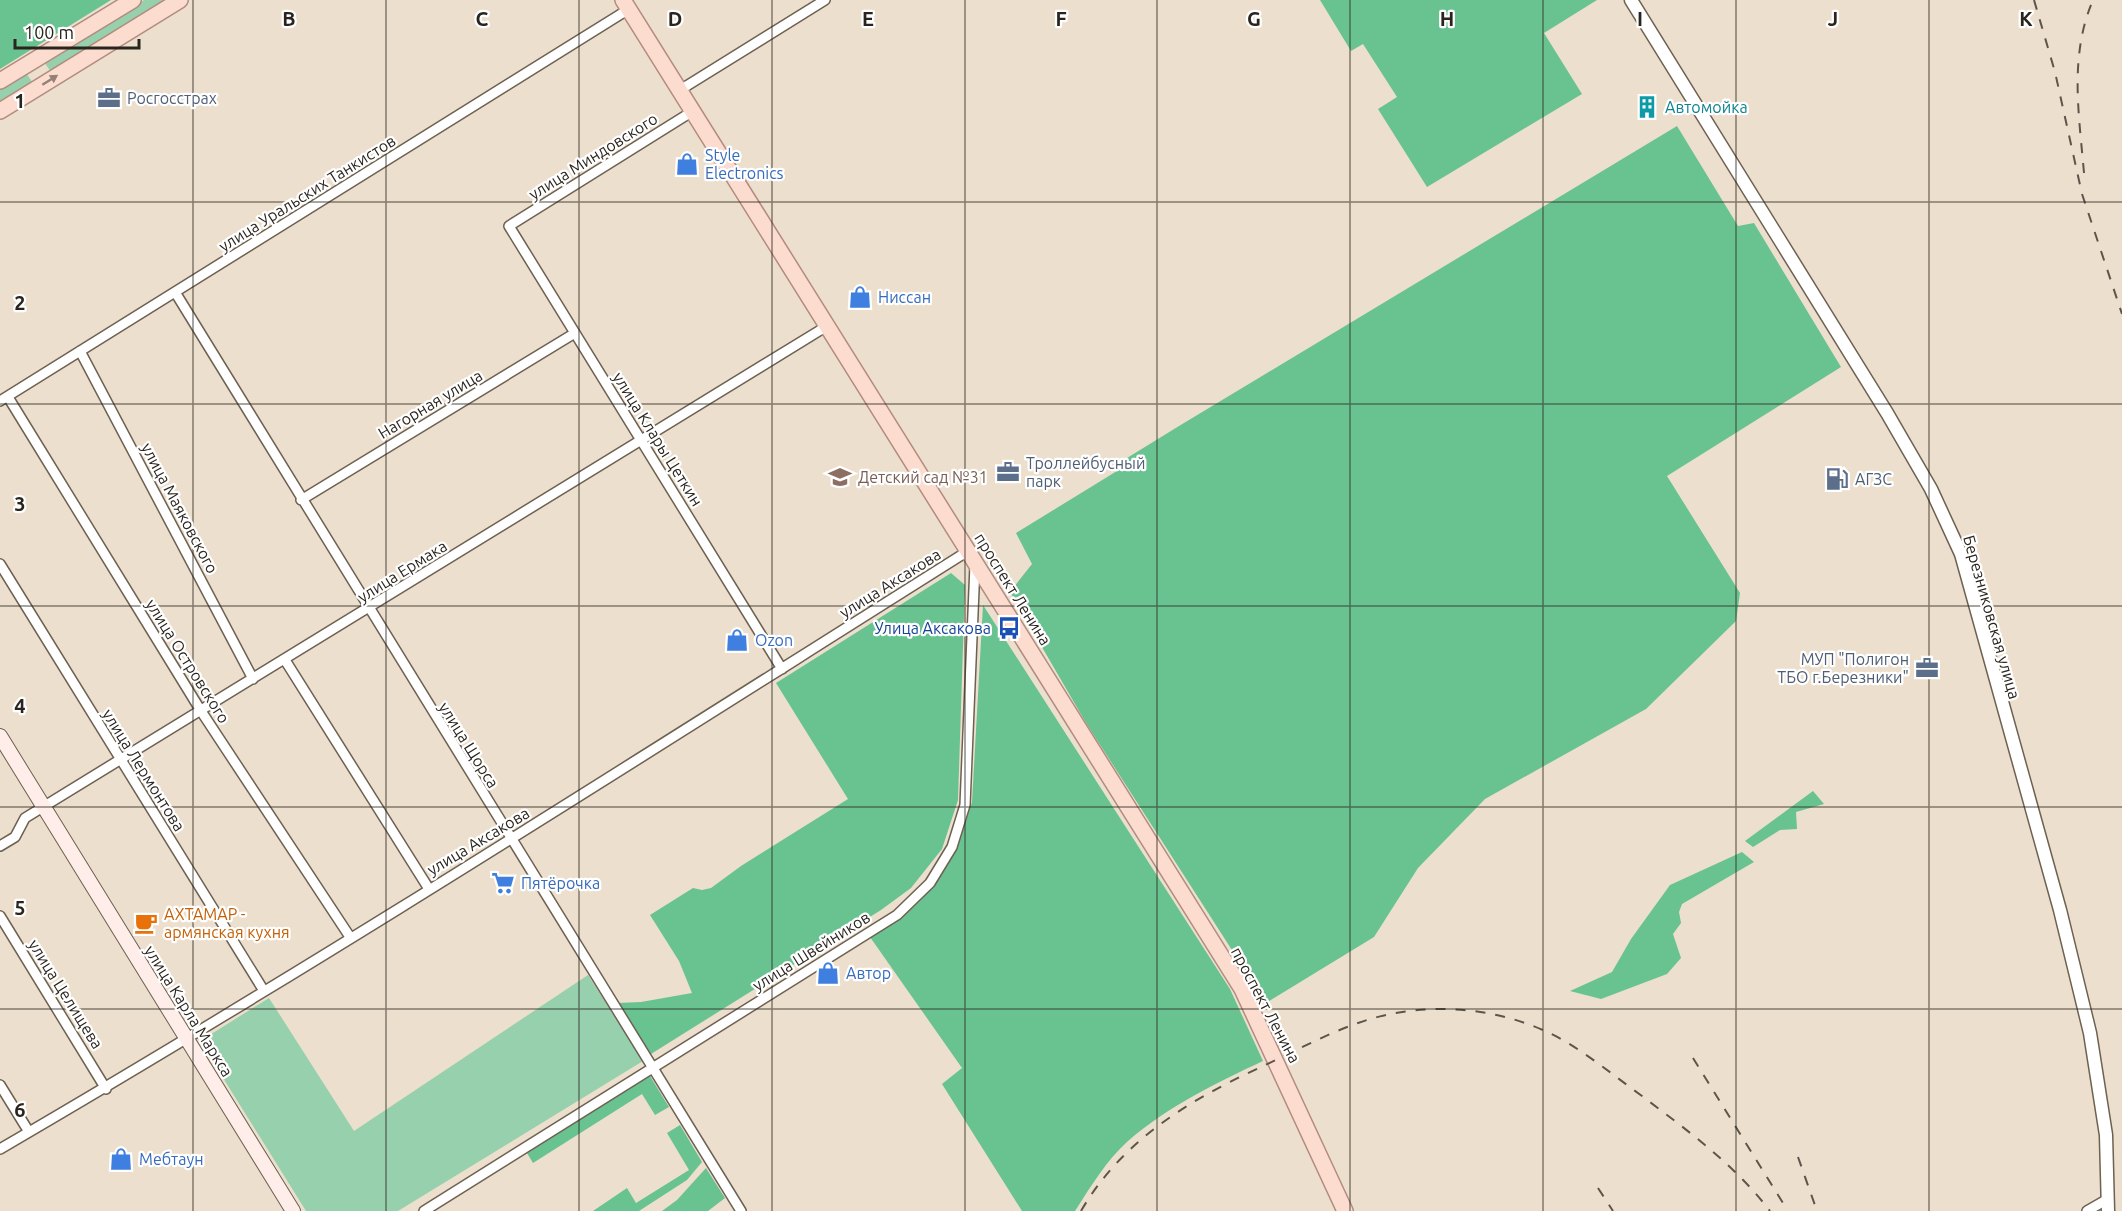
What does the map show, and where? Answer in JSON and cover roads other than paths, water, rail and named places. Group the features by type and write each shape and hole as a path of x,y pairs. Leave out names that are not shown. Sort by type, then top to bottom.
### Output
{"main road":[{"path":"0,81 133,0"},
{"path":"0,111 180,0"},
{"name":"проспект Ленина","path":"626,5 1242,988 1345,1211"},
{"name":"улица Карла Маркса","path":"0,736 293,1211"}],"street":[{"path":"680,90 825,0"},
{"name":"Березниковская улица","path":"1631,0 1887,413 1931,489 1960,554 2060,910 2090,1033 2106,1135 2108,1205"},
{"name":"улица Уральских Танкистов","path":"4,399 626,5"},
{"name":"улица Миндовского","path":"508,226 693,111"},
{"name":"улица Клары Цеткин","path":"508,226 782,669"},
{"name":"улица Щорса","path":"175,292 741,1211"},
{"name":"улица Ермака","path":"0,846 15,837 25,818 43,806 369,609 827,326"},
{"name":"Нагорная улица","path":"301,500 575,333"},
{"name":"улица Маяковского","path":"80,351 253,679"},
{"name":"улица Островского","path":"4,399 201,711 350,937"},
{"name":"улица Аксакова","path":"0,1149 106,1089 782,669 972,557"},
{"name":"улица Швейников","path":"424,1211 897,915 930,883 952,847 965,805 972,557"},
{"name":"улица Лермонтова","path":"0,564 264,991"},
{"path":"285,660 429,889"},
{"name":"улица Целищева","path":"0,916 106,1089"},
{"path":"0,1085 29,1132"},
{"path":"2087,1211 2108,1205"}],"railway":[{"path":"2034,0 2055,72 2082,194 2122,314"},
{"path":"2084,173 2078,107 2078,64 2081,42 2093,0"},
{"path":"1081,1211 1097,1186 1136,1144 1158,1126 1206,1095 1308,1044 1358,1023 1384,1015 1438,1009 1465,1010 1519,1021 1568,1043 1710,1149 1741,1178 1770,1211"},
{"path":"1693,1058 1788,1211"},
{"path":"1798,1157 1817,1211"},
{"path":"1598,1188 1613,1211"}],"place":[{"name":"Росгосстрах","path":"109,98"},
{"name":"Автомойка","path":"1647,107"},
{"name":"Style Electronics","path":"687,164"},
{"name":"Ниссан","path":"860,297"},
{"name":"Троллейбусный парк","path":"1008,472"},
{"name":"Детский сад №31","path":"840,477"},
{"name":"АГЗС","path":"1837,479"},
{"name":"Улица Аксакова","path":"1009,628"},
{"name":"Ozon","path":"737,640"},
{"name":"МУП \"Полигон ТБО г.Березники\"","path":"1927,668"},
{"name":"Пятёрочка","path":"503,883"},
{"name":"АХТАМАР - армянская кухня","path":"146,923"},
{"name":"Автор","path":"828,973"},
{"name":"Мебтаун","path":"121,1159"}]}
